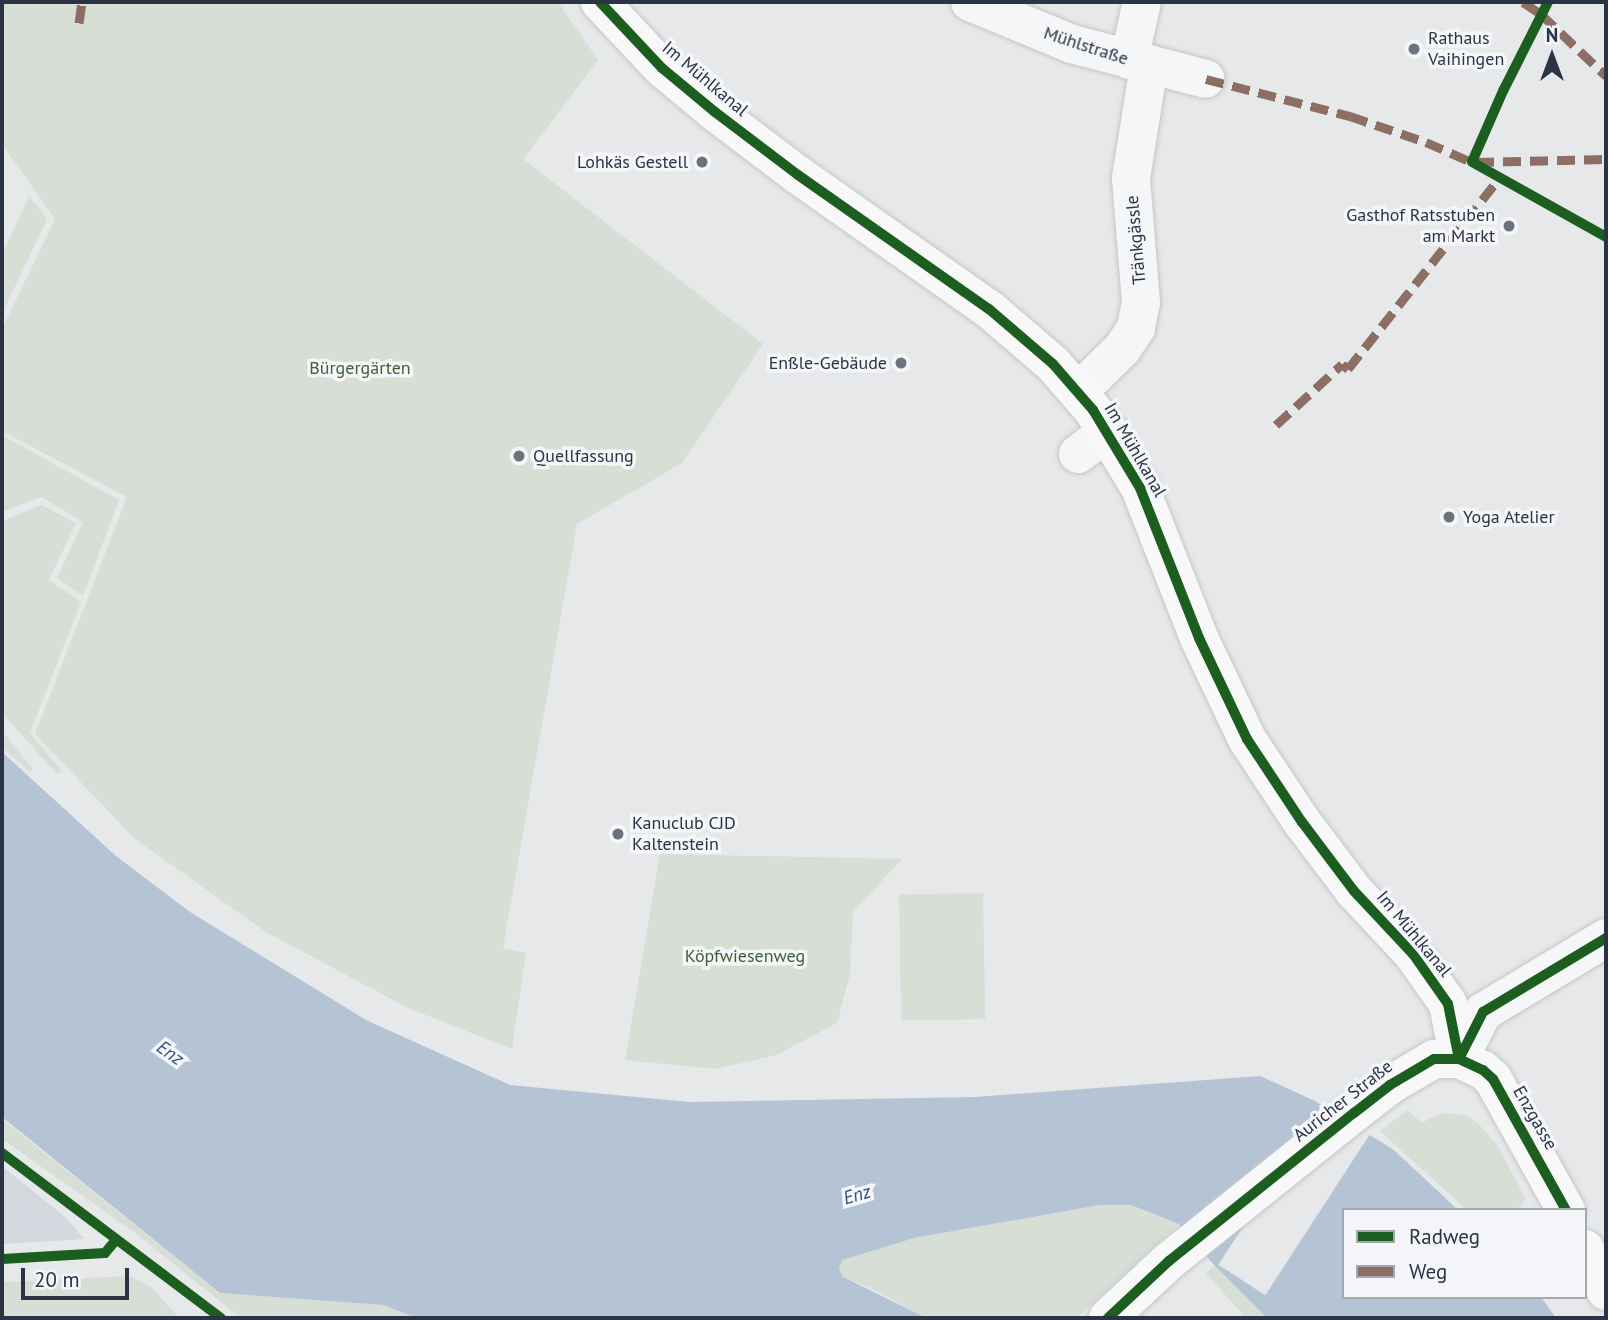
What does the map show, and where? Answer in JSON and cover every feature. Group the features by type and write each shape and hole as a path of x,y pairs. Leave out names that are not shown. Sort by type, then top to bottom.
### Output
{"street":[{"name":"Im Mühlkanal","path":"600,2 662,68 715,112 798,175 989,309 1026,340 1078,392 1093,442 1146,500 1203,649 1247,738 1302,822 1354,891 1413,954 1448,1004 1459,1059"},
{"name":"Mühlstraße","path":"970,2 1072,44 1206,79"},
{"name":"Tränkgässle","path":"1078,392 1122,349 1136,328 1141,303 1131,166 1142,2"},
{"path":"1459,1059 1483,1012 1606,938"},
{"name":"Auricher Straße","path":"1108,1318 1136,1289 1354,1113 1420,1066 1434,1059 1459,1059"},
{"name":"Enzgasse","path":"1459,1059 1483,1070 1493,1079 1565,1208"},
{"path":"1587,1253 1606,1291"}],"shaded area":[{"path":"2,1166 65,1217 84,1239 2,1244"}],"green space":[{"name":"Bürgergärten","path":"2,2 558,2 598,60 523,159 763,344 682,463 577,524 503,948 526,953 512,1049 408,1008 266,932 135,839 35,734 127,497 2,431 2,329 55,219 2,144"},
{"path":"29,196 47,219 2,314 2,255"},
{"path":"2,435 119,500 83,596 57,578 83,522 41,497 2,512"},
{"path":"41,505 76,523 49,580 81,602 30,733 62,771 57,774 2,713 2,521"},
{"path":"2,731 33,769 30,772 2,747"},
{"name":"Köpfwiesenweg","path":"660,854 902,859 853,912 850,974 837,1023 776,1055 716,1069 625,1060"},
{"path":"983,893 985,1019 901,1020 899,894"},
{"path":"1408,1110 1422,1123 1440,1113 1465,1115 1477,1122 1497,1145 1526,1199 1518,1208 1465,1208 1380,1131"},
{"path":"2,1119 220,1293 383,1305 417,1318 241,1318 134,1232 2,1139"},
{"path":"1100,1205 1131,1205 1179,1224 1076,1318 927,1318 873,1289 842,1277 839,1269 842,1260 852,1255 914,1238"},
{"path":"1215,1266 1267,1318 1246,1318 1206,1273"},
{"path":"129,1276 150,1286 179,1318 2,1318 2,1282"}],"water":[{"name":"Enz","path":"2,752 116,856 190,912 366,1020 510,1085 689,1102 975,1097 1260,1076 1315,1101 1394,1150 1456,1208 1342,1208 1342,1299 1542,1299 1556,1318 1267,1318 1215,1266 1179,1224 1131,1205 1100,1205 914,1238 842,1260 839,1269 843,1277 927,1318 417,1318 383,1305 220,1293 2,1117"}],"pier":[{"path":"1324,1102 1371,1132 1265,1295 1218,1265"}],"marked path":[{"path":"79,23 82,2"},
{"path":"1523,2 1541,14 1606,76"},
{"path":"1206,79 1350,116 1426,142 1476,164"},
{"path":"1476,162 1606,159"},
{"path":"1276,425 1342,364 1348,369 1501,176"}],"cycle path":[{"path":"600,2 662,68 715,112 798,175 989,309 1053,364 1093,410 1140,488 1199,638 1247,739 1302,822 1354,891 1413,954 1448,1004 1459,1059"},
{"path":"1548,2 1503,91 1472,162 1606,237"},
{"path":"1459,1059 1483,1012 1606,938"},
{"path":"1108,1318 1169,1261 1354,1113 1390,1085 1434,1059 1459,1059 1483,1070 1493,1079 1565,1208"},
{"path":"2,1153 221,1318"},
{"path":"2,1259 105,1253 116,1240"}],"place":[{"name":"Rathaus Vaihingen","path":"1414,49"},
{"name":"Lohkäs Gestell","path":"702,162"},
{"name":"Gasthof Ratsstuben am Markt","path":"1509,226"},
{"name":"Enßle-Gebäude","path":"901,363"},
{"name":"Quellfassung","path":"519,456"},
{"name":"Yoga Atelier","path":"1449,517"},
{"name":"Kanuclub CJD Kaltenstein","path":"618,834"}]}
